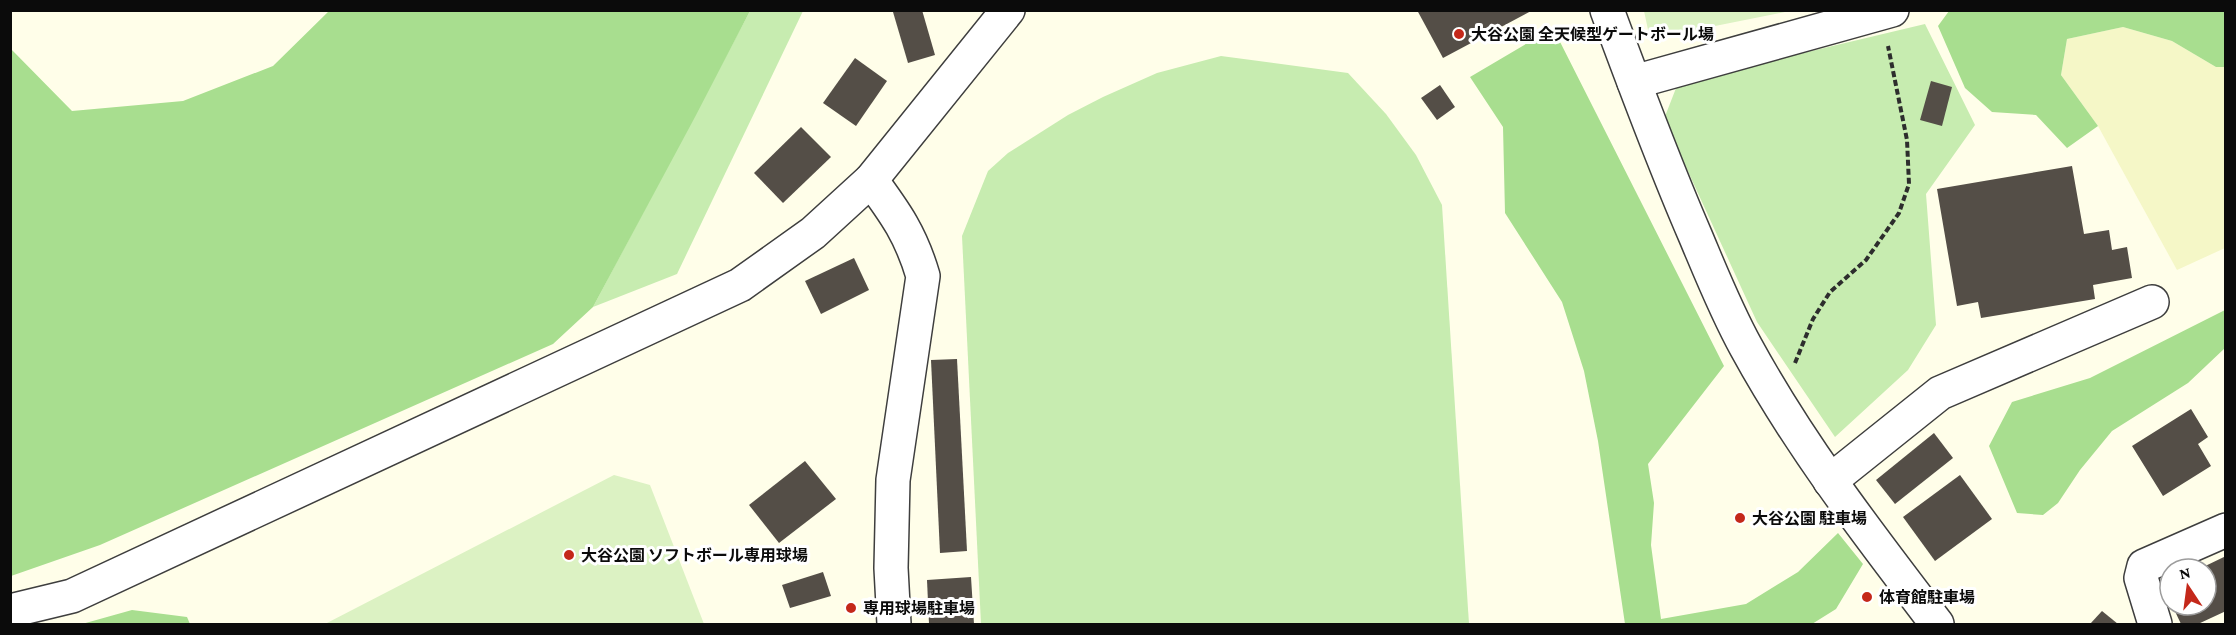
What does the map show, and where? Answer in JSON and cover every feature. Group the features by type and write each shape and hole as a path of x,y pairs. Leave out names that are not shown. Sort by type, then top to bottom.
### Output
{"street":[{"path":"10,610 72,596 740,285 813,233 871,180 1008,10"},
{"path":"1606,10 1673,183 1726,308 1794,428 1830,481 1937,624"},
{"path":"1634,82 1888,12"},
{"path":"871,180 898,217 915,247 923,276 893,480 891,568 894,624"},
{"path":"1830,481 1940,393 2152,302"},
{"path":"2155,624 2141,578 2144,566 2226,530"}],"path":[{"path":"1789,372 1795,364 1814,319 1830,292 1866,260 1899,213 1909,184 1907,140 1886,33 1888,12"}],"green space":[{"path":"330,10 750,11 593,307 553,344 100,545 11,576 11,49 72,111 183,101 273,66"},
{"path":"750,11 803,11 677,274 593,307"},
{"path":"1644,11 1785,11 1650,39"},
{"path":"1949,11 2225,11 2225,67 2216,67 2172,41 2123,27 2067,39 2061,75 2098,126 2067,148 2036,115 1992,112 1965,88 1938,26"},
{"path":"1925,24 1975,125 1926,194 1936,325 1908,370 1835,437 1757,322 1664,119 1678,83"},
{"path":"2123,27 2172,41 2216,67 2225,67 2225,248 2177,270 2098,126 2061,75 2067,39"},
{"path":"1553,28 1724,366 1648,464 1654,503 1651,545 1661,619 1746,604 1798,572 1838,533 1863,564 1836,609 1812,624 1625,624 1598,441 1584,371 1562,302 1505,213 1503,127 1470,77"},
{"path":"1221,56 1348,73 1386,114 1416,155 1442,205 1469,624 981,624 962,236 988,171 1008,153 1068,115 1103,97 1157,73"},
{"path":"2225,310 2225,348 2188,383 2112,431 2080,470 2058,503 2043,515 2017,513 1989,446 2012,402 2090,378"},
{"name":"大谷公園 ソフトボール専用球場","path":"614,475 650,485 704,624 325,624"},
{"path":"132,610 187,617 190,624 82,624"}],"building":[{"path":"922,10 935,55 908,63 893,12"},
{"name":"大谷公園 全天候型ゲートボール場","path":"1417,10 1533,10 1443,58"},
{"path":"855,58 887,81 856,126 823,103"},
{"path":"1931,81 1952,87 1942,126 1920,120"},
{"path":"1440,85 1455,107 1437,120 1421,98"},
{"path":"801,127 831,157 783,203 754,173"},
{"path":"2072,166 2084,234 2109,230 2112,250 2127,247 2132,278 2093,285 2095,299 1981,318 1978,302 1957,306 1937,189"},
{"path":"854,258 869,290 821,314 805,281"},
{"path":"957,359 967,551 940,553 931,360"},
{"path":"2191,409 2208,437 2198,444 2211,466 2163,496 2132,446"},
{"path":"1934,433 1953,458 1895,504 1876,480"},
{"path":"805,461 836,499 779,543 749,505"},
{"path":"1960,475 1992,519 1935,561 1903,517"},
{"path":"2226,556 2226,611 2218,615 2218,560"},
{"path":"823,572 831,596 790,608 782,585"},
{"path":"971,577 974,624 929,624 927,580"},
{"path":"2102,611 2118,624 2090,624"},
{"path":"2178,617 2213,617 2198,624 2181,624"}],"place":[{"name":"大谷公園 全天候型ゲートボール場","path":"1459,34"},
{"name":"大谷公園 駐車場","path":"1740,518"},
{"name":"大谷公園 ソフトボール専用球場","path":"569,555"},
{"name":"体育館駐車場","path":"1867,597"},
{"name":"専用球場駐車場","path":"851,608"}]}
